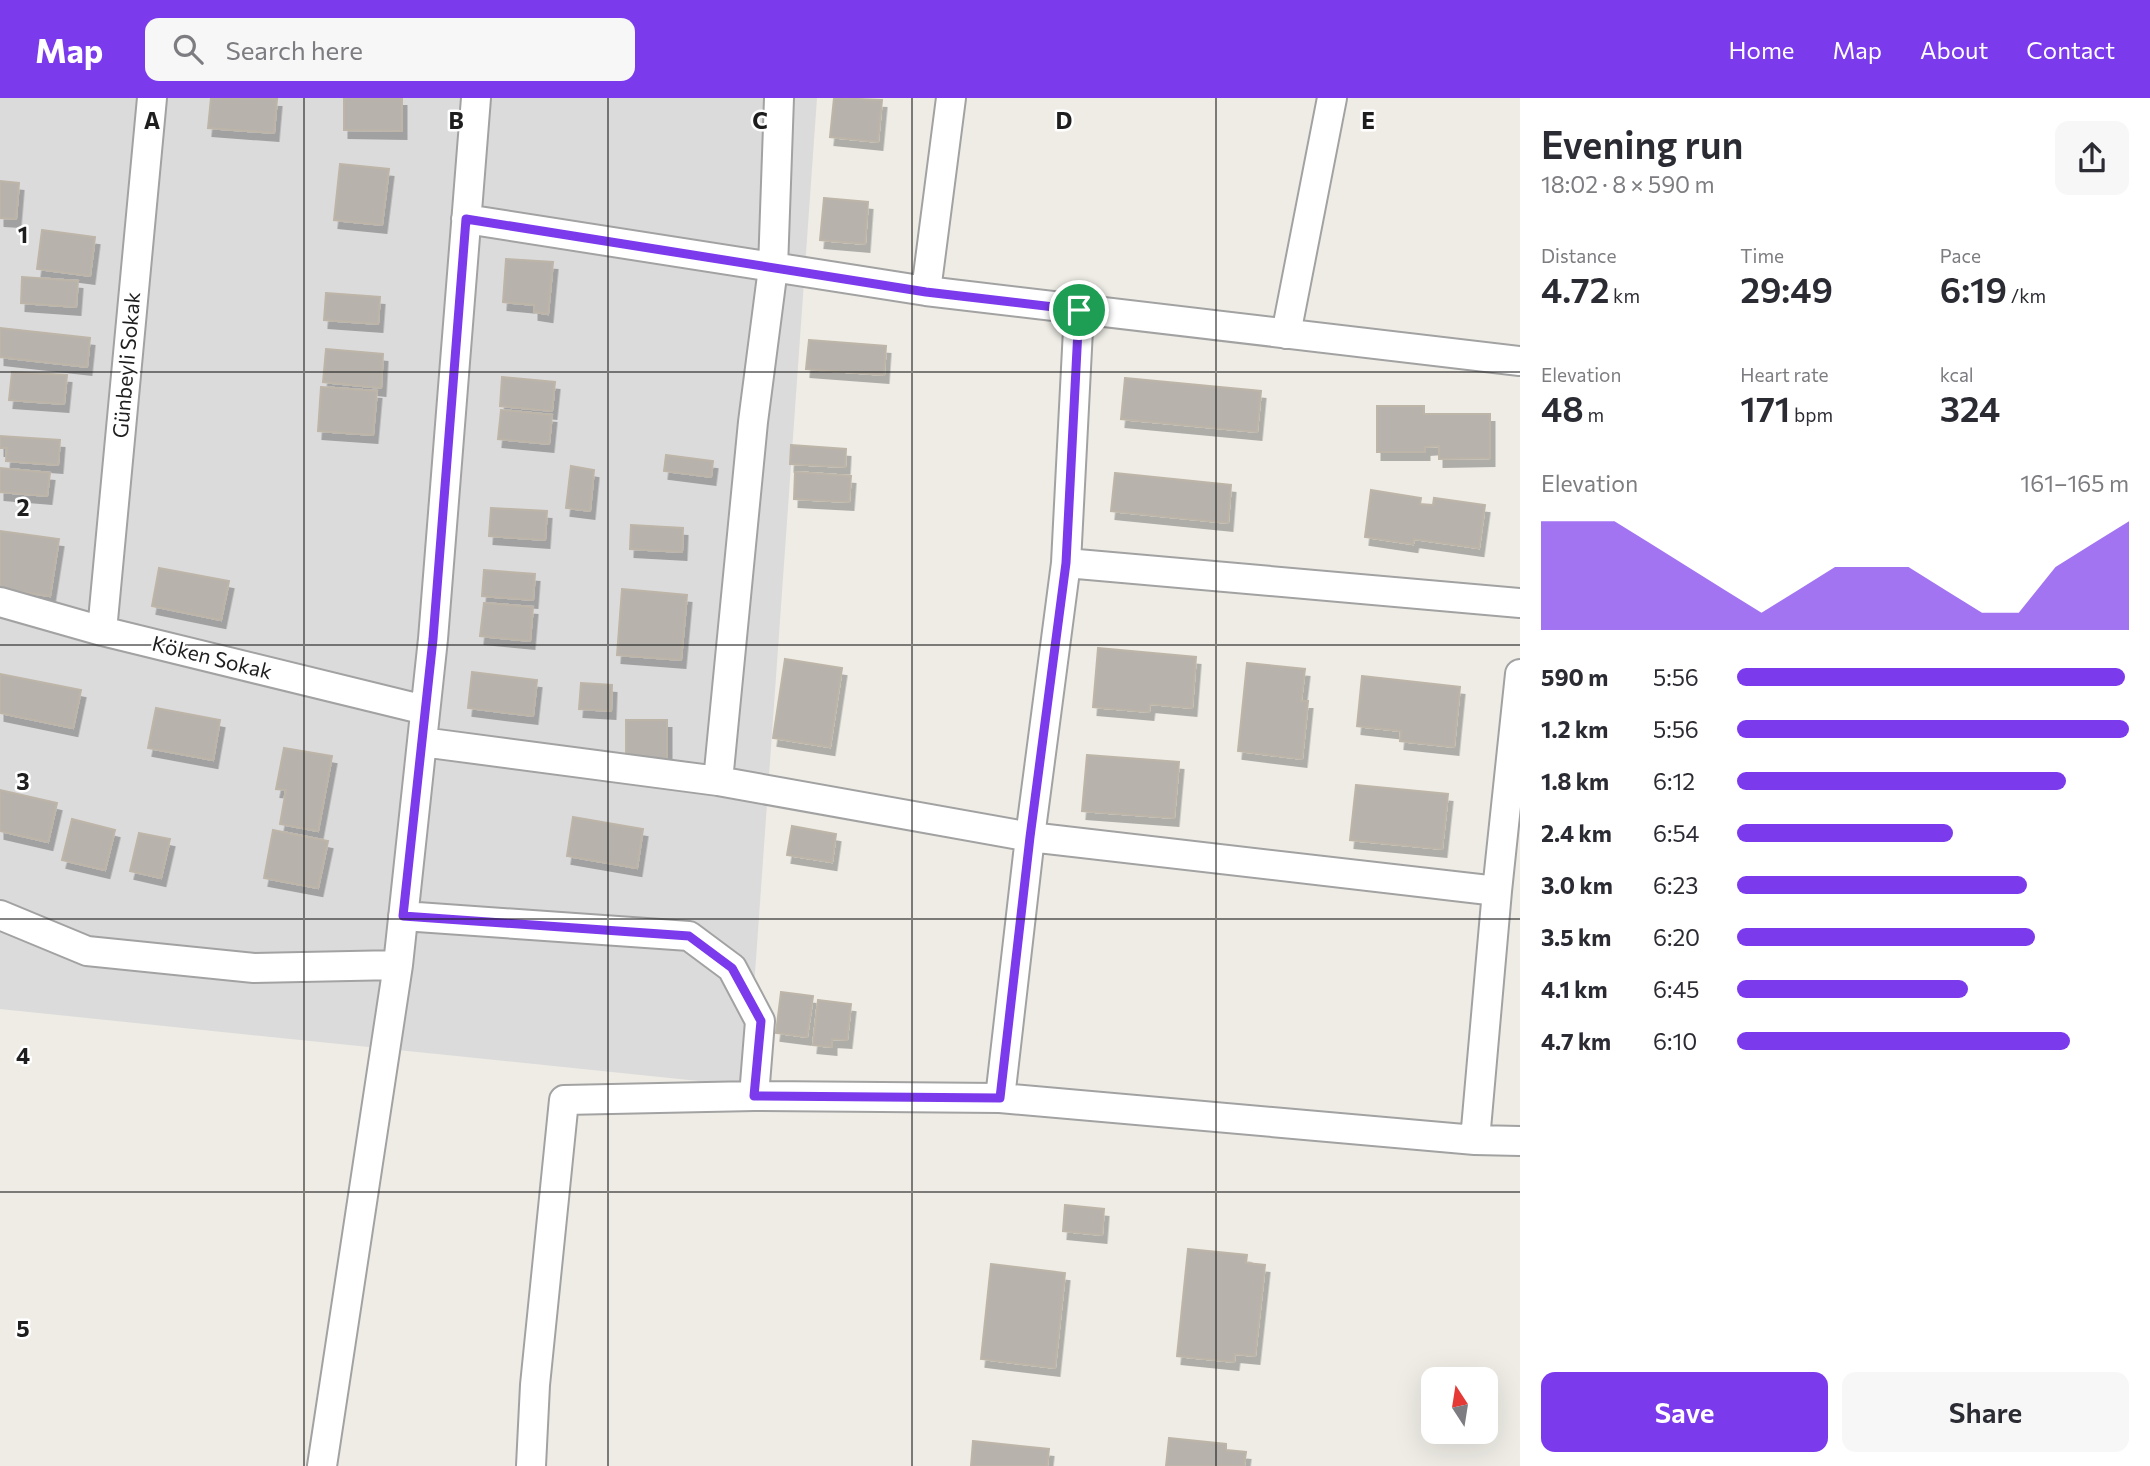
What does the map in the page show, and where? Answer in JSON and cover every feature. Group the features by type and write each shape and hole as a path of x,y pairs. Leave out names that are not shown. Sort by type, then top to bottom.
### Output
{"street":[{"name":"Günbeyli Sokak","path":"102,631 152,98"},
{"path":"322,1466 398,965 433,639 476,98"},
{"path":"718,781 753,422 773,268 779,98"},
{"path":"926,292 951,98"},
{"path":"1286,334 1332,98"},
{"path":"466,219 926,292 1520,361"},
{"path":"1000,1098 1030,837 1066,563 1079,310"},
{"path":"1066,563 1520,603"},
{"name":"Köken Sokak","path":"0,602 102,631 425,710"},
{"path":"1475,1140 1520,674"},
{"path":"422,742 718,781 1030,837 1497,891"},
{"path":"0,915 87,951 254,968 398,965"},
{"path":"403,916 689,936 732,968 761,1021 754,1096"},
{"path":"531,1466 535,1385 564,1101 754,1096 1000,1098 1475,1140 1520,1141"}],"shaded area":[{"path":"0,98 817,98 747,1086 0,1009"}],"building":[{"path":"211,98 277,99 274,133 208,128"},
{"path":"344,98 402,98 402,131 344,130"},
{"path":"834,98 882,100 878,142 830,137"},
{"path":"340,164 389,169 382,225 334,220"},
{"path":"0,181 19,183 16,219 0,218"},
{"path":"824,198 868,202 865,244 820,240"},
{"path":"42,230 95,237 90,276 37,269"},
{"path":"506,259 553,262 548,314 534,312 534,305 503,302"},
{"path":"22,277 78,281 76,307 21,303"},
{"path":"326,293 380,297 378,324 324,320"},
{"path":"0,328 90,338 87,367 0,357"},
{"path":"809,340 886,346 884,375 806,369"},
{"path":"326,349 383,354 381,388 323,382"},
{"path":"12,372 67,375 64,404 9,400"},
{"path":"502,377 555,382 552,411 500,406"},
{"path":"1125,378 1261,391 1257,432 1121,419"},
{"path":"321,387 377,391 373,435 318,431"},
{"path":"1377,406 1424,406 1424,414 1490,414 1490,458 1439,459 1439,446 1425,447 1425,452 1377,452"},
{"path":"501,410 552,415 549,444 498,439"},
{"path":"0,436 60,440 58,465 6,461 7,448 0,448"},
{"path":"791,445 846,449 845,467 790,464"},
{"path":"666,455 713,461 711,477 664,471"},
{"path":"571,466 594,470 590,511 566,508"},
{"path":"0,468 50,473 47,496 0,492"},
{"path":"795,472 851,476 849,502 794,499"},
{"path":"1115,473 1231,485 1228,523 1111,511"},
{"path":"1371,490 1421,498 1420,504 1433,505 1434,498 1485,505 1479,548 1414,539 1413,544 1365,537"},
{"path":"491,508 547,511 545,540 489,536"},
{"path":"631,525 683,528 682,552 630,549"},
{"path":"0,531 59,539 50,596 0,589"},
{"path":"159,568 229,581 221,620 152,606"},
{"path":"484,570 535,574 533,600 482,596"},
{"path":"622,589 687,595 681,660 617,655"},
{"path":"484,603 533,607 530,641 480,636"},
{"path":"1098,648 1196,657 1192,708 1150,704 1149,712 1093,707"},
{"path":"785,659 842,668 830,747 773,738"},
{"path":"1247,663 1305,669 1301,701 1308,701 1302,759 1238,751"},
{"path":"472,672 537,680 533,716 468,708"},
{"path":"0,674 81,690 73,728 0,713"},
{"path":"1362,676 1460,687 1454,747 1400,741 1401,731 1357,726"},
{"path":"581,683 612,685 611,711 579,709"},
{"path":"156,708 220,720 213,760 148,748"},
{"path":"626,720 667,720 667,765 626,764"},
{"path":"284,748 332,756 318,831 280,824 286,790 276,789"},
{"path":"1087,755 1179,762 1174,818 1082,811"},
{"path":"1356,785 1448,794 1442,849 1350,840"},
{"path":"0,790 57,803 48,842 0,831"},
{"path":"573,817 643,829 637,868 567,856"},
{"path":"72,819 115,830 105,870 62,860"},
{"path":"792,826 836,834 832,862 787,855"},
{"path":"273,830 328,841 318,888 264,878"},
{"path":"139,833 170,839 161,878 130,871"},
{"path":"781,992 813,996 807,1037 776,1033"},
{"path":"818,1000 851,1004 847,1040 832,1039 832,1047 813,1045"},
{"path":"1065,1205 1104,1209 1102,1235 1063,1231"},
{"path":"1188,1249 1247,1255 1246,1263 1265,1265 1255,1356 1235,1354 1234,1362 1177,1356"},
{"path":"991,1264 1065,1273 1055,1368 981,1359"},
{"path":"1169,1438 1226,1444 1226,1450 1246,1452 1244,1466 1166,1466"},
{"path":"973,1441 1049,1449 1047,1466 971,1466"}],"route":[{"path":"466,219 926,292 1079,310 1066,563 1030,837 1000,1098 754,1096 761,1021 732,968 689,936 403,916 433,639 466,219"}]}
